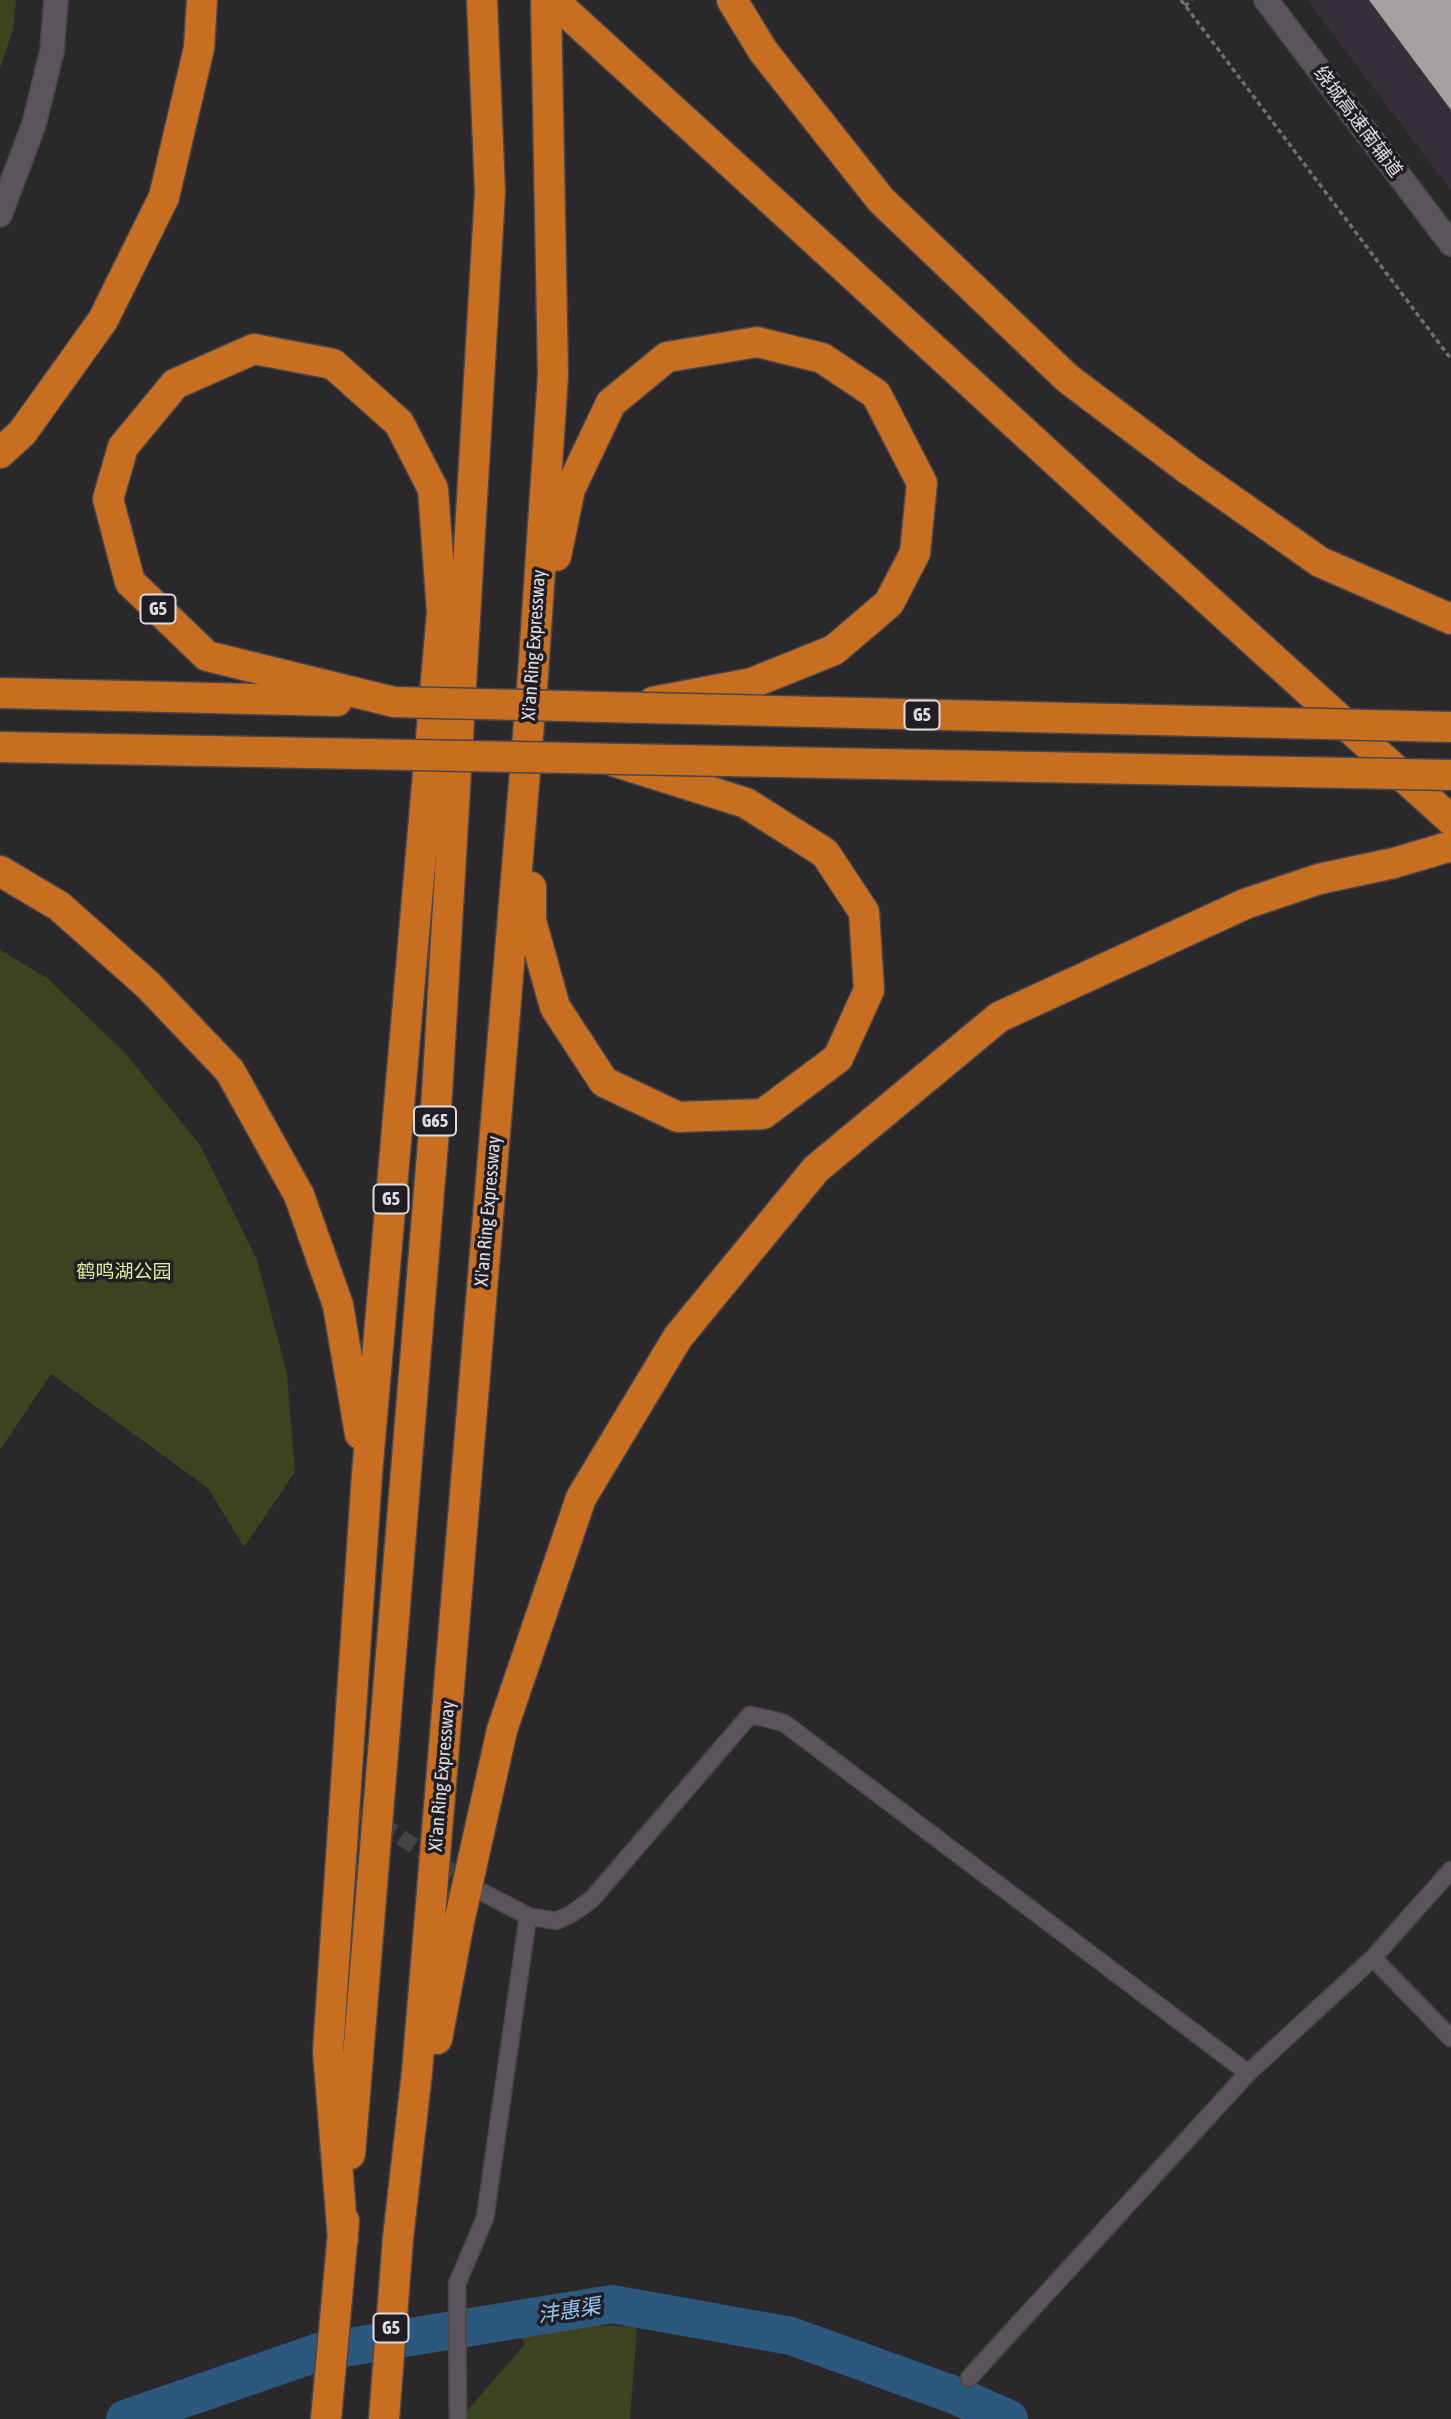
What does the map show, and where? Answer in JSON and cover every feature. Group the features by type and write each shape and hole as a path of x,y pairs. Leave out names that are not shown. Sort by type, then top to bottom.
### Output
{"highway":[{"path":"0,453 22,433 103,320 163,197 199,48 202,0"},
{"name":"G65","path":"343,2239 439,1066 490,192 482,0"},
{"name":"Xi'an Ring Expressway","path":"384,2418 398,2238 418,2058 533,675 553,376 546,0"},
{"path":"553,0 1451,820"},
{"path":"732,0 763,51 881,200 1067,378 1189,470 1320,562 1451,619"},
{"path":"606,759 746,803 825,853 864,912 869,989 838,1058 763,1114 678,1117 604,1082 555,1007 531,921 533,675 569,489 611,403 657,364 667,357 757,342 822,358 876,394 922,483 915,553 889,603 834,650 752,683 622,708"},
{"name":"G5","path":"327,2414 343,2239 328,2050 367,1474 442,612 433,489 399,423 333,364 254,349 175,384 123,447 108,499 130,582 207,656 394,702 622,708 1451,727"},
{"path":"0,693 394,702"},
{"path":"0,747 1451,775"},
{"name":"G5","path":"398,2238 459,1922 502,1730 581,1498 677,1337 816,1169 999,1017 1245,904 1319,879 1394,863 1451,846"},
{"path":"0,871 59,906 148,985 230,1071 299,1195 338,1305 367,1474"}],"street":[{"path":"0,215 34,124 52,51 56,0"},
{"name":"绕城高速南辅道","path":"1266,0 1451,244"},
{"path":"484,1893 528,1916 555,1921 573,1913 592,1899 750,1715 769,1719 784,1723 1248,2073"},
{"path":"969,2378 1248,2073 1373,1958 1451,1870"},
{"path":"458,2419 457,2284 485,2218 528,1916"},
{"path":"1373,1958 1451,2038"}],"path":[{"path":"1181,0 1451,359"},
{"path":"1185,6 1192,0"}],"shaded area":[{"path":"1307,0 1451,0 1451,190"}],"green space":[{"path":"0,0 16,0 13,30 0,68"},
{"name":"鹤鸣湖公园","path":"0,950 47,978 125,1053 200,1145 257,1260 287,1374 295,1472 244,1547 208,1488 51,1374 0,1450"},
{"path":"510,2325 637,2327 630,2419 460,2419 525,2344"}],"building":[{"path":"1369,0 1451,0 1451,110"}],"waterway":[{"name":"沣惠渠","path":"125,2419 319,2352 612,2304 791,2336 957,2396 1009,2419"}],"tunnel":[{"path":"341,1797 471,1884"}]}
